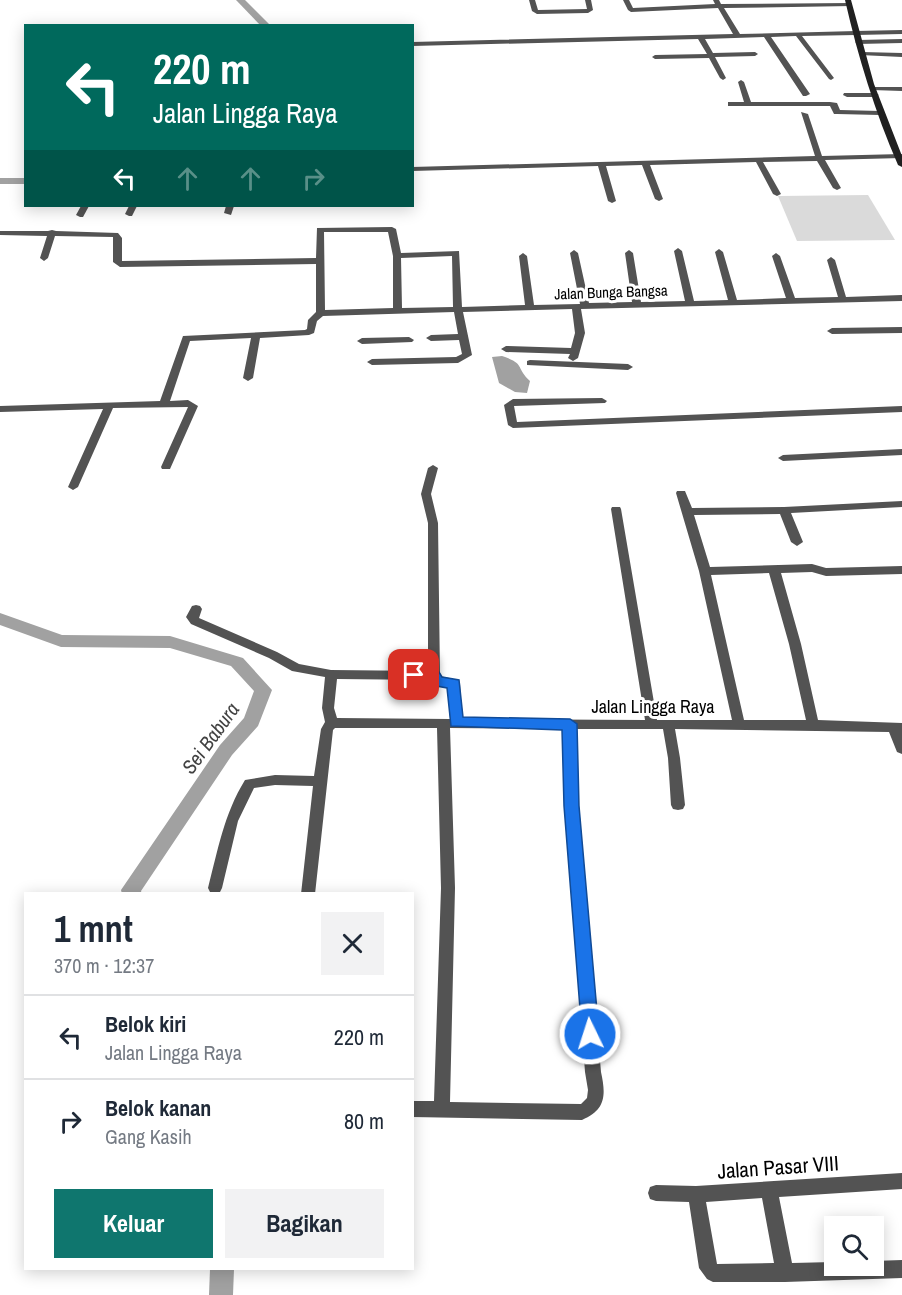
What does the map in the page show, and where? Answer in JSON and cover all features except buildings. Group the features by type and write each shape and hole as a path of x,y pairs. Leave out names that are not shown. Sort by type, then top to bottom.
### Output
{"main road":[{"path":"849,2 880,113 902,165"}],"street":[{"path":"532,0 536,12 589,10 588,0"},
{"path":"626,0 631,10 667,9 718,3 849,2"},
{"path":"663,0 667,9"},
{"path":"718,3 737,35"},
{"path":"414,44 902,32"},
{"path":"798,34 831,78"},
{"path":"766,35 806,94"},
{"path":"700,36 723,78"},
{"path":"859,44 902,41"},
{"path":"859,44 902,46"},
{"path":"655,57 755,54"},
{"path":"862,54 902,55"},
{"path":"741,82 748,104"},
{"path":"847,95 902,89"},
{"path":"731,104 830,104 834,105 837,112 880,113"},
{"path":"804,114 819,157 837,188"},
{"path":"414,169 900,156"},
{"path":"758,159 777,194"},
{"path":"645,163 659,199"},
{"path":"601,164 612,201"},
{"path":"80,214 85,207"},
{"path":"129,214 132,207"},
{"path":"164,404 186,338 309,332 314,320 321,313 320,230 392,229 397,256 398,310"},
{"path":"0,233 52,232 115,235 118,238 117,262 120,264 320,261"},
{"path":"44,258 52,232"},
{"path":"678,251 690,303"},
{"path":"719,252 733,302"},
{"path":"571,364 580,333 581,306 574,253"},
{"path":"629,253 637,304"},
{"path":"372,362 463,358 467,355 458,309 456,254 397,256"},
{"path":"523,256 530,308"},
{"path":"776,256 792,302"},
{"path":"831,260 843,300"},
{"name":"Jalan Bunga Bangsa","path":"321,313 902,298"},
{"path":"832,331 902,330"},
{"path":"248,378 256,336"},
{"path":"362,341 409,336 410,360"},
{"path":"431,338 464,337"},
{"path":"506,349 574,351"},
{"path":"530,363 628,366"},
{"path":"602,401 513,402 509,405 513,425 902,409"},
{"path":"0,409 188,403 193,406 166,467"},
{"path":"73,487 110,405"},
{"path":"783,458 902,452"},
{"path":"433,468 426,494 433,524 434,676 436,681 454,684 450,722 442,1109"},
{"path":"681,493 705,571 739,725"},
{"path":"688,512 902,504"},
{"path":"616,509 651,725"},
{"path":"784,510 797,542"},
{"path":"705,571 812,568 826,572 902,570"},
{"path":"774,569 795,644 813,724"},
{"path":"196,609 192,619 273,655 296,668 331,674 434,676"},
{"path":"308,892 327,729 332,723 328,708 331,674"},
{"name":"Jalan Lingga Raya","path":"332,723 813,724 898,728"},
{"path":"414,1109 582,1112 590,1109 596,1101 597,1088 593,1072 572,806 570,724"},
{"path":"668,724 678,805"},
{"path":"898,728 902,749"},
{"path":"215,888 228,828 250,784 275,780 321,781"},
{"name":"Jalan Pasar VIII","path":"656,1193 696,1194 902,1180"},
{"path":"769,1190 785,1273"},
{"path":"696,1194 710,1272 785,1273 902,1269"}],"shaded area":[{"path":"868,195 895,240 797,241 778,196"},
{"path":"502,356 517,364 530,381 527,393 515,392 499,383 492,357"}],"waterway":[{"name":"Sei Babura","path":"240,0 265,24"},
{"name":"Sei Babura","path":"0,181 24,181"},
{"name":"Sei Babura","path":"0,619 61,641 170,642 237,662 263,690 252,721 226,750 132,892"},
{"name":"Sei Babura","path":"221,1295 222,1270"}],"route":[{"path":"414,675 434,676 436,681 454,684 456,722 570,724 572,806 590,1034"}]}
